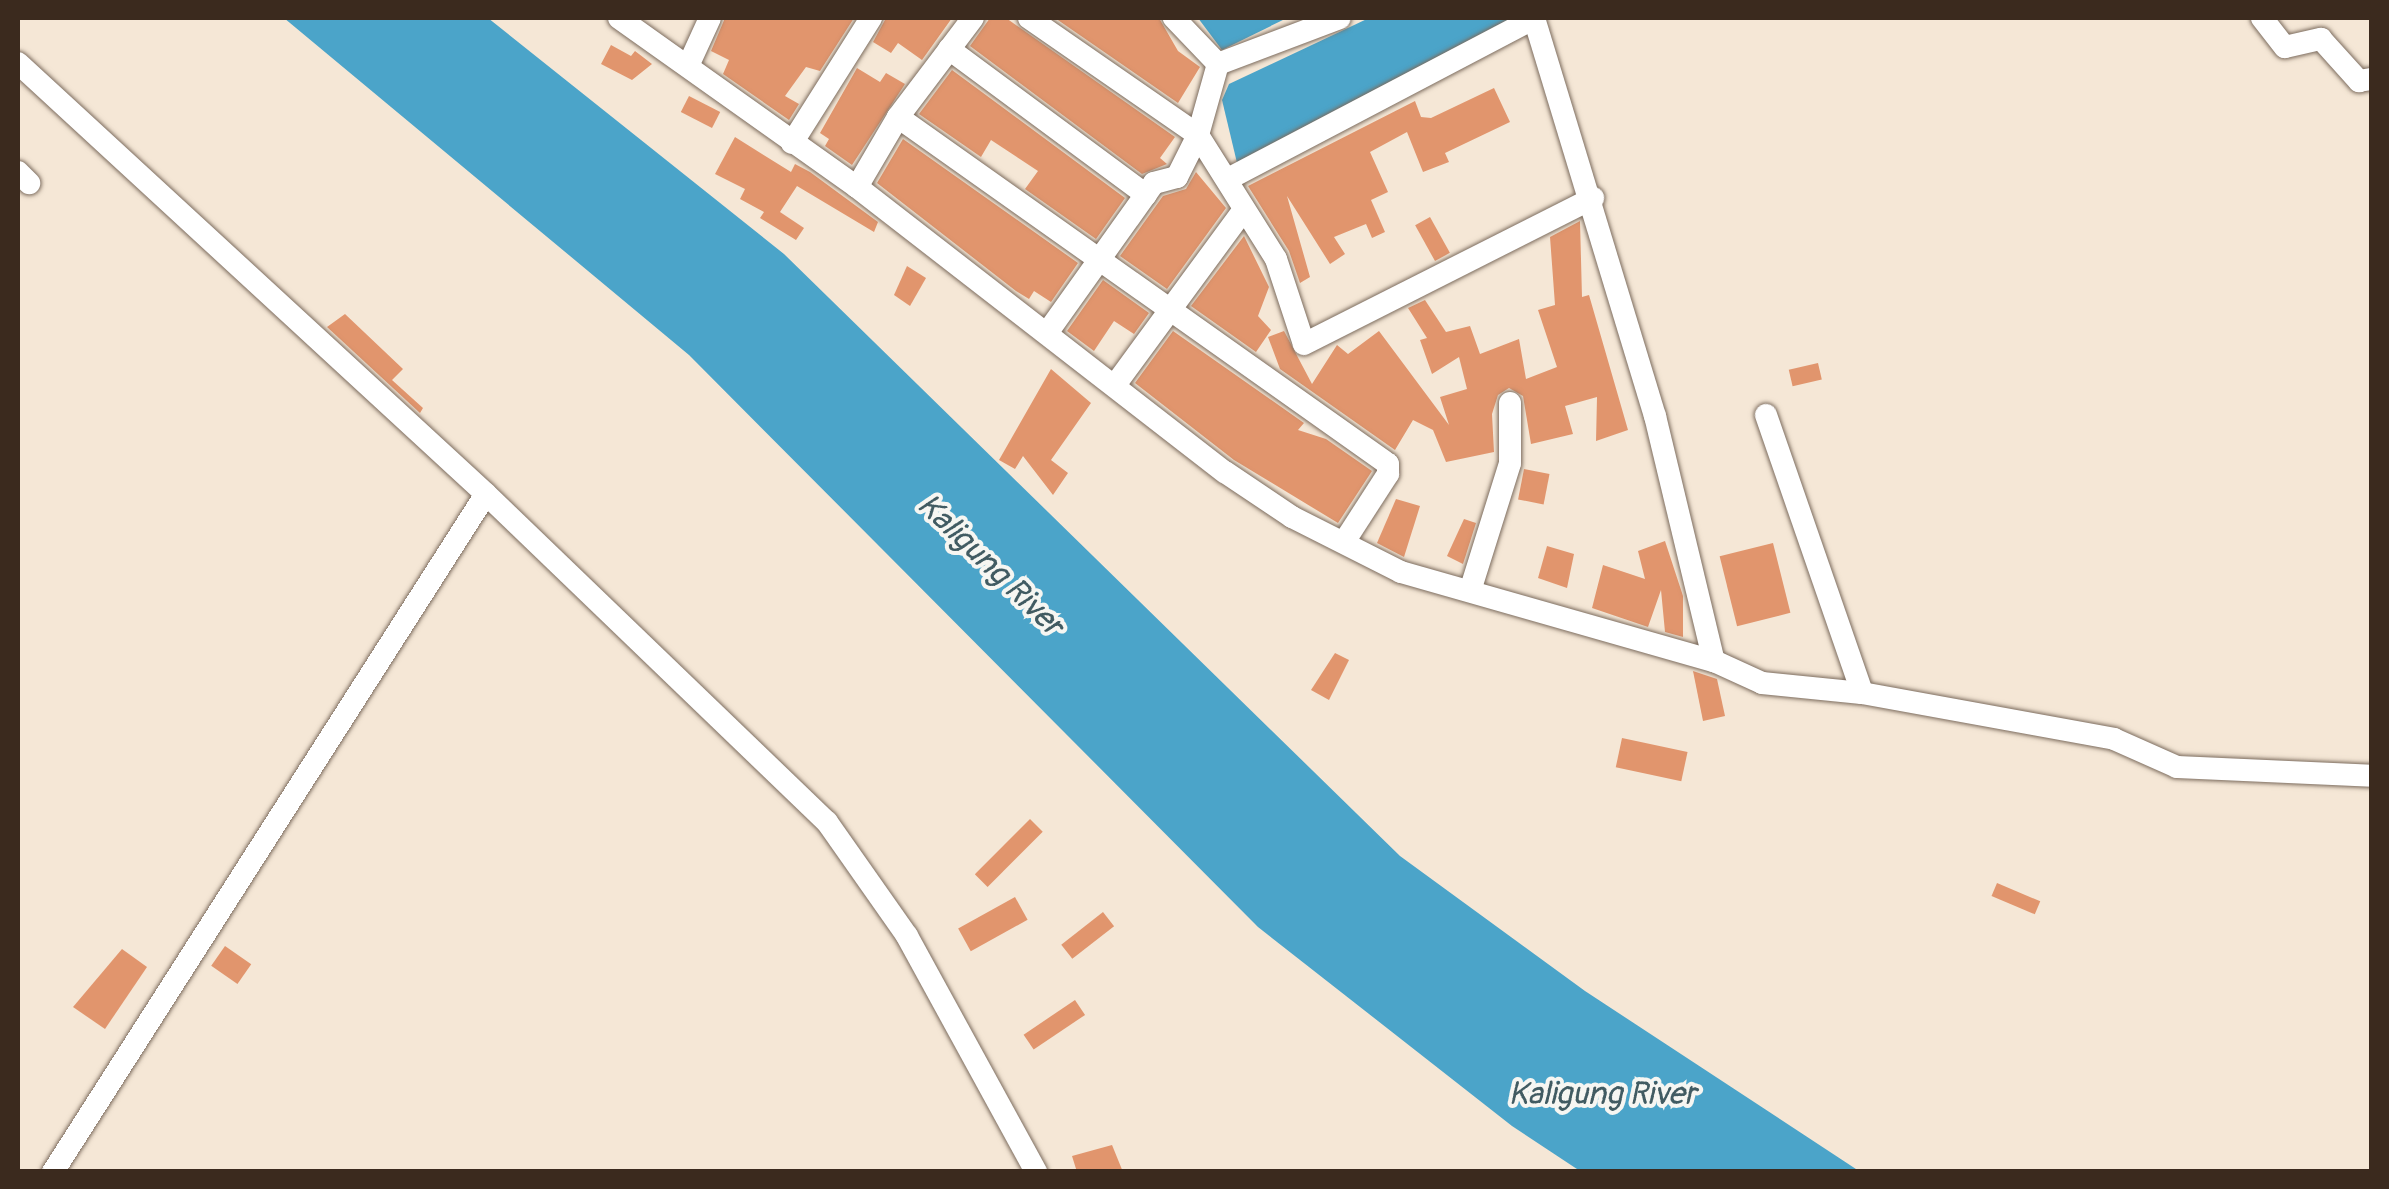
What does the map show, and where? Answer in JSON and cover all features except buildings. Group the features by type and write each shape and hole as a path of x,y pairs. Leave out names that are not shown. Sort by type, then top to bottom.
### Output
{"street":[{"path":"619,18 646,25 688,66 856,187 1226,472 1410,576 1718,663 1762,682 1862,694 2114,739 2177,768 2372,776"},
{"path":"688,66 710,18"},
{"path":"792,143 871,18"},
{"path":"856,187 898,117 973,18"},
{"path":"1029,18 1198,136 1280,266 1307,345 1401,290 1592,198"},
{"path":"1174,18 1218,64"},
{"path":"1218,64 1340,18"},
{"path":"1228,178 1534,18 1592,198 1690,542 1718,663"},
{"path":"2262,18 2285,47 2321,40 2358,81 2372,79"},
{"path":"949,49 1146,194"},
{"path":"18,63 486,494 827,822 907,936 1036,1172"},
{"path":"1048,332 1102,263 1146,194 1160,179 1177,178 1198,136 1218,64"},
{"path":"898,117 1388,464 1388,474 1344,542"},
{"path":"1114,385 1243,211"},
{"path":"1470,591 1510,463 1510,404"},
{"path":"1766,416 1862,694"},
{"path":"52,1172 486,494"}],"water":[{"name":"Kaligung River","path":"284,18 488,18 784,254 1400,856 1585,991 1859,1171 1580,1171 1512,1126 1258,927 689,355"},
{"path":"1198,18 1287,18 1222,50"},
{"path":"1369,18 1513,18 1238,167 1222,100 1229,84"}]}
